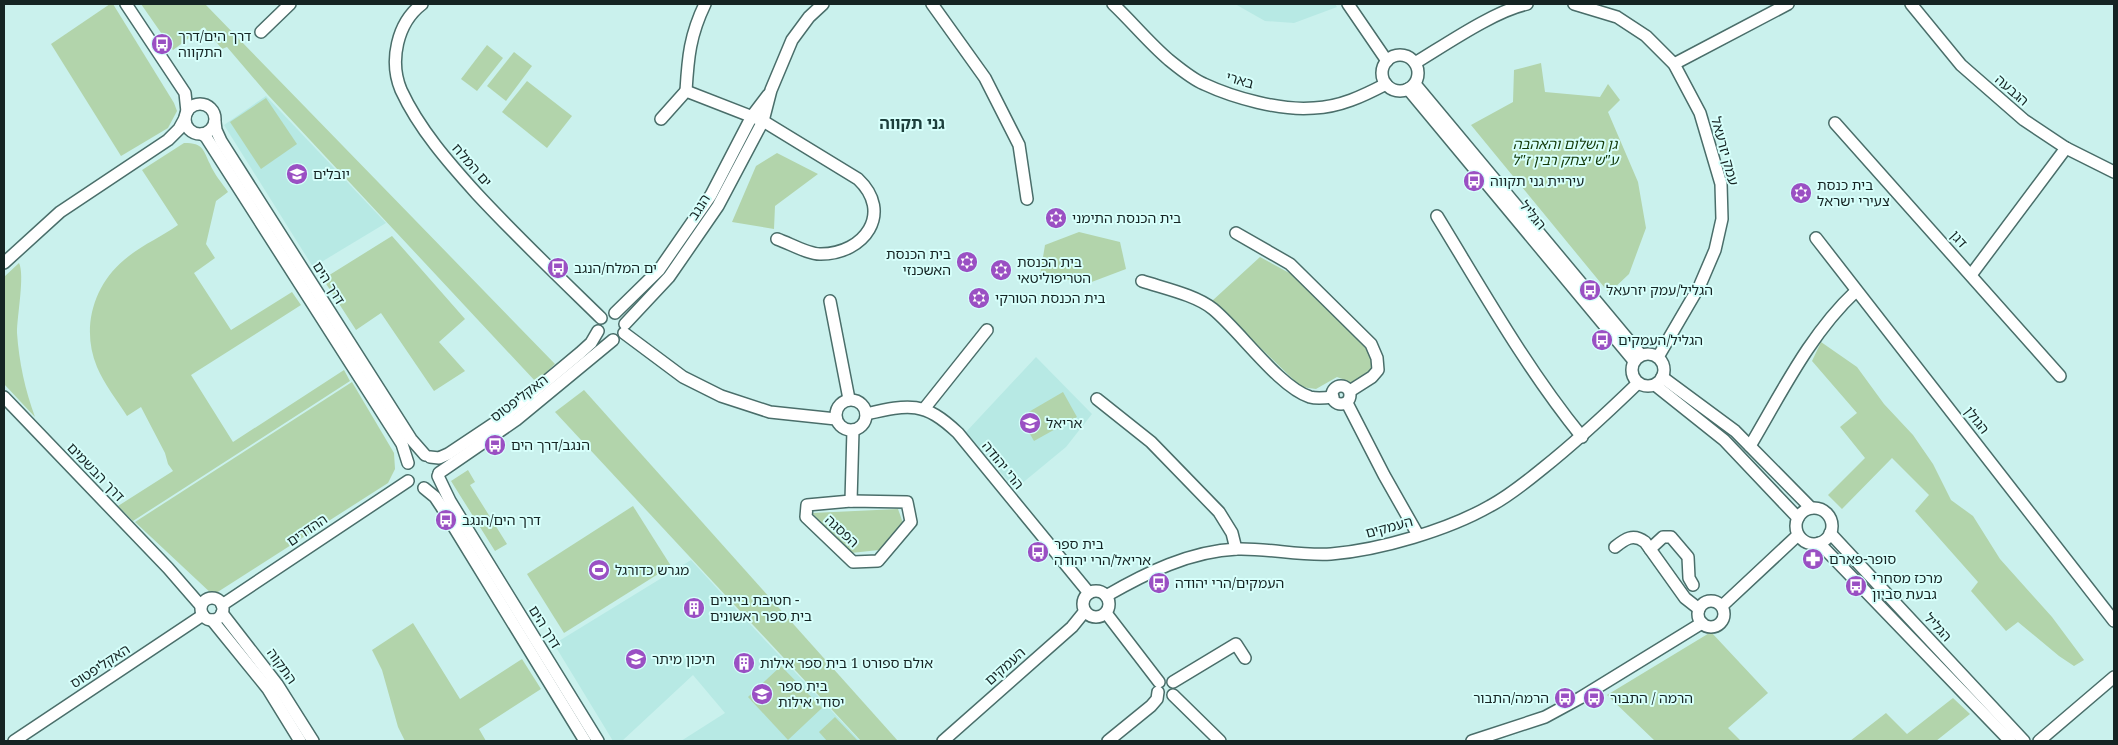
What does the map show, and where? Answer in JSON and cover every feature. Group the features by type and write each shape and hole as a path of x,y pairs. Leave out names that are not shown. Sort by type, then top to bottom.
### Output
{"street":[{"path":"126,4 185,93 201,104 211,108 215,115 215,122 211,130 168,140"},
{"path":"261,32 290,4"},
{"path":"661,119 686,92 689,49 696,22 705,4"},
{"name":"הנגב","path":"624,328 669,277 718,206 772,90 792,40 808,17 823,4"},
{"path":"932,4 985,78 1020,145 1027,199"},
{"name":"בארי","path":"1113,4 1169,60 1202,83 1228,94 1278,106 1314,108 1352,101 1386,84"},
{"path":"1348,4 1391,59"},
{"path":"1358,4 1391,59"},
{"path":"1415,63 1475,28 1518,6 1527,4"},
{"name":"עמק יזרעאל","path":"1574,4 1617,17 1646,36 1674,64 1700,113 1722,184 1722,219 1715,250 1700,285 1658,357"},
{"path":"1674,64 1788,4"},
{"name":"הגבעה","path":"1911,4 1961,66 2024,120 2066,148 2114,172"},
{"name":"ים המלח","path":"415,6 403,24 397,43 396,62 401,88 418,119 448,162 505,224 601,318"},
{"path":"1404,56 1415,63 1418,72 1411,87 1396,91 1386,84 1382,74 1383,68 1391,59 1404,56"},
{"name":"הגליל","path":"1411,87 1637,358"},
{"path":"686,92 758,119 858,179 872,198 873,224 866,235 851,248 840,253 818,255 777,239"},
{"path":"185,93 187,125 198,133"},
{"path":"4,263 60,212 168,140 179,129 194,105 201,104"},
{"name":"הנגב","path":"615,313 659,270 706,202 758,119"},
{"name":"דרך הים","path":"215,122 221,141 411,439 428,456"},
{"name":"דגן","path":"1835,123 2060,376"},
{"name":"דרך הים","path":"198,133 212,145 402,444 408,463"},
{"path":"1971,275 2066,148"},
{"path":"1437,216 1528,365 1552,400 1582,437"},
{"path":"1236,233 1290,264 1371,344 1377,358 1378,370 1372,377 1350,391"},
{"name":"הגולן","path":"1816,238 2114,621"},
{"path":"1142,281 1182,294 1212,308 1280,376 1301,394 1312,398 1332,398 1338,404 1347,403"},
{"path":"1750,446 1815,337 1838,308 1856,291"},
{"path":"830,301 849,399"},
{"path":"624,328 618,339 613,340 604,338 598,331 601,318 609,313 615,313 621,316 624,328 683,377 721,396 770,412 836,419"},
{"path":"866,414 906,406 924,408 987,330"},
{"name":"האקליפטוס","path":"428,456 439,458 448,454 502,418 580,354 591,343 598,331"},
{"name":"האקליפטוס","path":"438,475 516,420 613,340"},
{"path":"1648,353 1658,357 1664,366 1659,381 1643,386 1638,383 1632,374 1637,358 1648,353"},
{"path":"1659,381 1736,431 1811,508"},
{"path":"1659,381 1724,440 1798,518"},
{"name":"העמקים","path":"1106,596 1136,578 1194,557 1236,549 1331,554 1375,547 1418,535 1469,517 1514,491 1582,437 1638,383"},
{"path":"1332,398 1333,392 1339,386 1345,387 1350,391"},
{"path":"1347,403 1350,398 1350,391"},
{"name":"דרך הבשמים","path":"4,397 168,568 211,610"},
{"path":"849,399 859,401 866,409 866,414 864,423 853,430 843,428 836,419 837,409 844,401 849,399"},
{"path":"1097,399 1151,442 1219,512 1232,533 1236,549"},
{"path":"1347,403 1384,475 1418,535"},
{"name":"הרי יהודה","path":"924,408 942,419 958,433 1089,593"},
{"name":"הפסגה","path":"850,501 853,430"},
{"path":"415,456 428,456 437,464 438,475 434,484 424,488 414,486 408,481 406,471 408,463 415,456"},
{"name":"דרך הים","path":"438,475 450,501 598,741"},
{"name":"ההדרים","path":"211,610 408,481"},
{"name":"דרך הים","path":"424,488 435,496 586,741"},
{"name":"הפסגה","path":"850,501 907,502 911,522 878,561 853,562 806,517 807,505 850,501"},
{"path":"1811,508 1821,510 1831,521 1830,533 1825,540 1819,543 1805,542 1798,535 1796,524 1798,518 1805,510 1811,508"},
{"name":"הגליל","path":"1830,533 2025,741"},
{"path":"1722,606 1798,535"},
{"path":"1615,547 1634,536 1639,537 1650,548 1684,598 1699,609"},
{"path":"1650,548 1663,537 1671,537 1688,557 1689,578 1693,585"},
{"name":"הגליל","path":"1819,543 2010,741"},
{"path":"1099,591 1106,596 1109,604 1106,613 1095,618 1085,611 1083,603 1089,593 1099,591"},
{"path":"1710,600 1716,601 1722,606 1725,615 1720,624 1712,627 1702,623 1698,618 1701,605 1710,600"},
{"name":"האקליפטוס","path":"14,741 211,610"},
{"name":"התקוה","path":"211,610 263,682 300,741"},
{"name":"התקוה","path":"211,610 272,677 313,741"},
{"name":"העמקים","path":"943,741 1072,626 1085,611"},
{"path":"1106,613 1166,697 1173,695"},
{"path":"1472,741 1545,717 1580,698 1702,623"},
{"path":"1173,682 1236,644 1245,658"},
{"path":"2039,741 2114,677"},
{"path":"1108,741 1151,706 1157,698 1158,687 1168,678 1176,687 1173,695"},
{"path":"1173,695 1220,741"},
{"path":"2025,741 2035,741"}],"shaded area":[{"path":"1235,4 1335,4 1337,7 1294,23 1265,21"},
{"name":"יובלים","path":"266,96 386,223 313,267 224,125"},
{"name":"אריאל","path":"1036,357 1092,414 1066,447 1015,489 966,432"},
{"name":"תיכון מיתר","path":"691,560 860,741 681,741 725,713 693,675 622,741 613,741 554,644"}],"green space":[{"path":"110,4 113,4 174,103 177,111 168,128 121,156 51,44"},
{"path":"141,4 205,4 555,364 536,382 268,95 227,47 222,49 204,27 173,50"},
{"path":"487,45 503,58 477,91 461,79"},
{"path":"514,52 532,66 506,101 487,86"},
{"name":"גן השלום והאהבה ע\"ש יצחק רבין ז\"ל","path":"1541,63 1545,92 1600,97 1608,84 1620,100 1608,112 1638,182 1646,228 1629,274 1609,293 1471,125 1513,102 1514,70"},
{"path":"527,81 572,116 547,148 502,112"},
{"path":"266,98 297,144 261,169 230,122"},
{"path":"184,143 196,144 202,148 228,192 216,201 206,244 215,258 194,273 231,330 292,292 301,305 191,375 233,442 344,370 350,381 133,521 118,506 173,471 141,407 127,416 103,380 92,353 90,323 98,295 104,282 113,271 137,250 178,225 142,170"},
{"path":"777,153 818,174 775,206 774,229 732,222 756,166"},
{"path":"1079,232 1120,242 1126,269 1089,283 1040,275 1045,245"},
{"path":"392,236 465,319 439,342 465,371 434,391 381,313 356,330 323,279"},
{"path":"1260,257 1293,275 1317,295 1367,347 1373,360 1370,371 1353,383 1337,377 1316,389 1301,387 1212,301"},
{"path":"19,263 21,277 17,326 18,344 25,386 35,417 4,384 4,277"},
{"path":"1821,342 1857,367 1884,404 1913,435 1933,464 1951,500 1973,516 2000,559 2052,617 2084,660 2074,666 2018,622 2006,631 1971,591 1978,582 1915,511 1929,495 1892,458 1842,509 1828,495 1865,458 1840,427 1857,413 1812,361"},
{"path":"352,382 394,453 395,469 388,483 213,595 135,522"},
{"path":"584,390 898,741 861,741 555,412"},
{"path":"1063,392 1077,417 1034,441 1020,417"},
{"path":"468,470 475,482 470,485 507,544 495,551 451,481"},
{"name":"מגרש כדורגל","path":"633,506 671,566 564,633 527,574"},
{"path":"898,509 903,523 879,550 851,553 812,513"},
{"path":"413,623 460,699 522,659 541,689 479,729 486,741 405,741 398,727 382,670 372,650"},
{"path":"1711,632 1768,693 1728,728 1741,741 1655,741 1607,695"},
{"path":"781,666 822,708 788,740 748,697"},
{"path":"1953,698 1970,714 1936,741 1850,741 1886,713 1907,734"},
{"path":"835,717 858,741 827,741 819,732"}],"place":[{"name":"דרך הים/דרך התקווה","path":"162,44"},
{"name":"יובלים","path":"297,174"},
{"name":"עיריית גני תקווה","path":"1474,181"},
{"name":"בית כנסת צעירי ישראל","path":"1801,193"},
{"name":"בית הכנסת התימני","path":"1056,218"},
{"name":"בית הכנסת האשכנזי","path":"967,262"},
{"name":"ים המלח/הנגב","path":"558,268"},
{"name":"בית הכנסת הטריפוליטאי","path":"1001,270"},
{"name":"הגליל/עמק יזרעאל","path":"1590,290"},
{"name":"בית הכנסת הטורקי","path":"979,298"},
{"name":"הגליל/העמקים","path":"1602,340"},
{"name":"אריאל","path":"1030,423"},
{"name":"הנגב/דרך הים","path":"495,445"},
{"name":"דרך הים/הנגב","path":"446,520"},
{"name":"בית ספר אריאל/הרי יהודה","path":"1038,552"},
{"name":"סופר-פארם","path":"1813,559"},
{"name":"מגרש כדורגל","path":"599,570"},
{"name":"העמקים/הרי יהודה","path":"1159,583"},
{"name":"מרכז מסחרי גבעת סביון","path":"1856,586"},
{"name":"חטיבת בייניים - בית ספר ראשונים","path":"694,608"},
{"name":"תיכון מיתר","path":"636,659"},
{"name":"אולם ספורט 1 בית ספר אילות","path":"744,663"},
{"name":"בית ספר יסודי אילות","path":"762,694"},
{"name":"הרמה/התבור","path":"1565,698"},
{"name":"הרמה / התבור","path":"1594,698"}],"district":[{"name":"גני תקווה","path":"912,123"}]}
